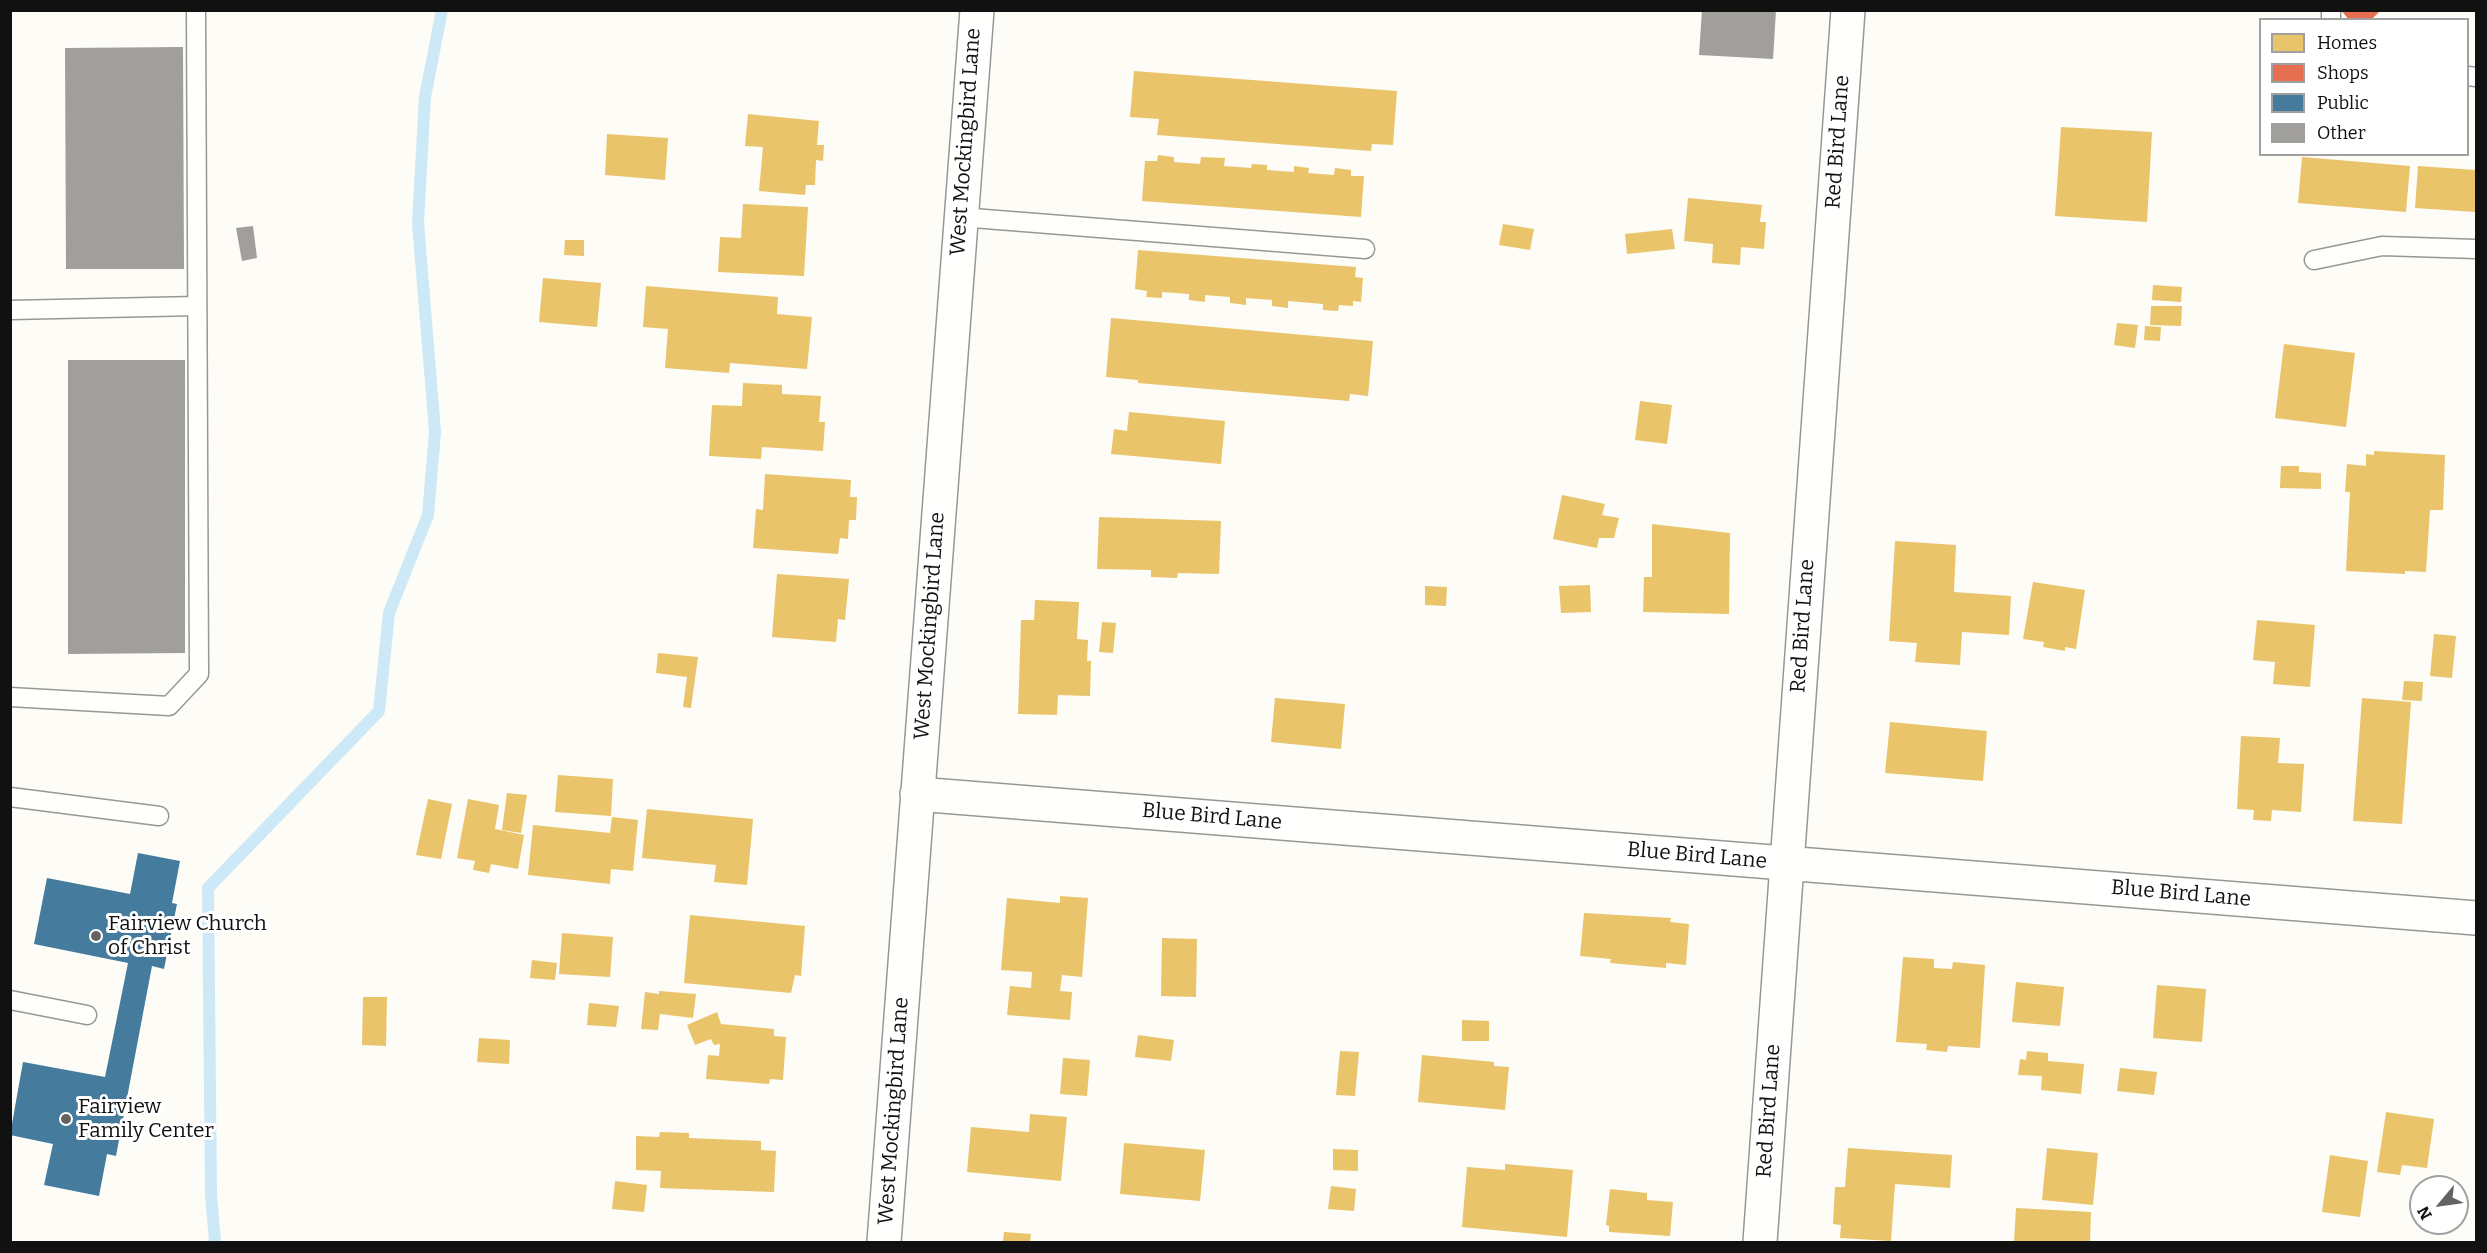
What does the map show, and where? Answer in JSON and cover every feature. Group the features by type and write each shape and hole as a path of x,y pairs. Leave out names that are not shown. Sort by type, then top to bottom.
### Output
{"street":[{"name":"West Mockingbird Lane","path":"884,1242 977,10"},
{"name":"Red Bird Lane","path":"1760,1242 1848,10"},
{"name":"Blue Bird Lane","path":"917,794 2476,918"}],"lane":[{"path":"10,697 169,706 199,674 196,10"},
{"path":"960,217 1365,249"},
{"path":"2314,260 2382,246 2476,249"},
{"path":"10,310 197,306"},
{"path":"10,796 159,816"},
{"path":"10,1000 87,1015"}],"building: Homes":[{"path":"1134,71 1397,91 1393,145 1372,144 1371,151 1157,135 1159,119 1130,117"},
{"path":"748,114 819,121 817,145 824,145 823,161 816,160 815,185 806,185 805,195 759,191 763,147 745,146"},
{"path":"2061,127 2152,132 2147,222 2055,216"},
{"path":"607,134 668,138 665,180 605,175"},
{"path":"1158,155 1174,157 1174,162 1200,164 1201,157 1225,158 1224,166 1251,168 1252,164 1267,165 1267,170 1294,172 1294,166 1309,168 1308,173 1334,175 1335,168 1351,170 1351,176 1364,176 1361,217 1142,201 1145,161 1157,161"},
{"path":"2302,157 2410,166 2406,212 2298,203"},
{"path":"2418,166 2476,170 2476,212 2415,208"},
{"path":"1688,198 1762,205 1760,222 1766,222 1764,249 1741,247 1740,265 1712,263 1713,244 1684,241"},
{"path":"743,204 808,207 804,276 718,272 720,237 741,238"},
{"path":"1503,224 1534,229 1530,250 1499,245"},
{"path":"1672,229 1675,249 1627,254 1625,234"},
{"path":"565,240 584,240 584,256 564,255"},
{"path":"1138,250 1356,267 1355,277 1363,278 1361,302 1353,301 1353,306 1339,305 1338,311 1323,310 1323,304 1288,301 1288,308 1272,306 1272,300 1246,298 1246,305 1230,303 1230,297 1205,295 1205,302 1189,300 1189,294 1162,292 1162,298 1146,297 1147,291 1135,289"},
{"path":"543,278 601,283 597,327 539,322"},
{"path":"2153,285 2182,287 2181,302 2152,300"},
{"path":"646,286 778,297 777,314 812,317 807,369 730,363 729,373 665,368 668,329 643,327"},
{"path":"2151,306 2182,306 2181,326 2150,325"},
{"path":"1111,318 1373,341 1368,396 1350,394 1349,401 1138,383 1138,380 1106,377"},
{"path":"2117,323 2138,325 2135,348 2114,345"},
{"path":"2145,326 2161,327 2160,341 2144,340"},
{"path":"2284,344 2355,353 2346,427 2275,418"},
{"path":"743,383 782,385 782,394 821,396 819,422 825,422 823,451 762,447 761,459 709,456 712,405 742,406"},
{"path":"1640,401 1672,405 1667,444 1635,440"},
{"path":"1129,412 1225,421 1221,464 1111,454 1114,429 1127,431"},
{"path":"2374,451 2445,455 2443,510 2430,510 2426,572 2405,571 2405,574 2346,571 2350,492 2345,492 2347,464 2366,466 2366,454 2374,455"},
{"path":"2281,466 2299,466 2299,472 2321,473 2321,489 2280,488"},
{"path":"765,474 851,480 850,497 857,497 856,520 849,520 848,539 840,538 838,554 753,548 756,509 763,510"},
{"path":"1562,495 1605,504 1602,515 1619,518 1614,538 1599,538 1597,548 1553,539"},
{"path":"1099,517 1221,521 1219,574 1178,573 1177,578 1151,577 1151,570 1097,569"},
{"path":"1652,524 1730,533 1729,614 1643,612 1644,577 1652,577"},
{"path":"1895,541 1956,545 1954,592 2011,596 2009,635 1962,632 1960,665 1915,662 1917,643 1889,641"},
{"path":"777,574 849,579 845,620 838,619 836,642 772,637"},
{"path":"2033,582 2085,590 2076,649 2065,647 2065,651 2043,647 2044,642 2023,639"},
{"path":"1590,585 1591,612 1561,613 1559,586"},
{"path":"1425,586 1447,587 1446,606 1425,605"},
{"path":"1035,600 1079,602 1077,639 1088,640 1087,661 1091,661 1090,696 1058,695 1057,715 1018,714 1021,620 1034,620"},
{"path":"2257,620 2315,625 2310,687 2273,684 2275,662 2253,660"},
{"path":"1102,622 1116,623 1113,653 1099,652"},
{"path":"2434,634 2456,636 2452,678 2430,676"},
{"path":"658,653 698,657 691,708 683,707 687,677 656,673"},
{"path":"2404,681 2423,682 2422,701 2402,700"},
{"path":"1275,698 1345,704 1341,749 1271,742"},
{"path":"2362,698 2411,702 2402,824 2353,821"},
{"path":"1890,722 1987,731 1983,781 1885,773"},
{"path":"2241,736 2280,738 2278,763 2304,764 2301,812 2272,810 2271,821 2253,820 2254,810 2237,809"},
{"path":"558,775 613,779 611,816 555,812"},
{"path":"507,793 527,795 521,833 502,830"},
{"path":"428,799 452,804 441,859 416,855"},
{"path":"468,799 499,805 495,829 524,835 518,869 491,864 489,873 473,870 475,861 457,858"},
{"path":"647,809 753,819 747,885 714,882 716,865 642,858"},
{"path":"612,817 638,820 633,871 611,869 610,884 528,875 533,825 610,833"},
{"path":"1060,896 1088,898 1082,977 1062,975 1060,991 1072,992 1070,1020 1007,1015 1010,986 1031,988 1032,972 1001,970 1007,898 1060,903"},
{"path":"1584,913 1671,918 1670,922 1689,924 1686,965 1666,963 1666,968 1610,963 1611,959 1580,956"},
{"path":"690,915 805,926 801,976 795,975 791,993 684,983"},
{"path":"562,933 613,937 610,977 559,974"},
{"path":"1162,938 1197,939 1196,997 1161,996"},
{"path":"1903,957 1934,959 1934,968 1952,969 1953,962 1985,965 1980,1048 1948,1046 1947,1052 1926,1050 1927,1044 1896,1042"},
{"path":"532,960 557,963 555,980 530,978"},
{"path":"2016,982 2064,987 2060,1026 2012,1022"},
{"path":"2157,985 2206,989 2202,1042 2153,1038"},
{"path":"659,991 696,994 693,1018 660,1014 658,1030 641,1029 645,992 659,994"},
{"path":"363,997 387,997 386,1046 362,1045"},
{"path":"589,1003 619,1006 616,1027 587,1025"},
{"path":"717,1012 721,1024 774,1029 774,1036 786,1037 783,1080 770,1079 769,1084 706,1079 708,1055 719,1056 720,1044 714,1045 711,1039 695,1045 687,1025"},
{"path":"1462,1020 1489,1021 1489,1041 1462,1041"},
{"path":"1138,1035 1174,1040 1171,1061 1135,1057"},
{"path":"479,1038 510,1040 509,1064 477,1062"},
{"path":"1340,1051 1359,1052 1355,1096 1336,1095"},
{"path":"2027,1051 2048,1053 2048,1061 2084,1064 2081,1094 2041,1090 2042,1076 2018,1075 2020,1059 2026,1060"},
{"path":"1422,1055 1494,1062 1494,1066 1509,1067 1505,1110 1418,1102"},
{"path":"1063,1058 1090,1060 1087,1096 1060,1094"},
{"path":"2120,1068 2157,1072 2154,1095 2117,1091"},
{"path":"2386,1112 2434,1119 2427,1168 2402,1165 2400,1175 2377,1172"},
{"path":"1030,1114 1067,1117 1061,1181 967,1172 971,1127 1029,1132"},
{"path":"660,1132 689,1133 689,1138 761,1141 761,1150 776,1151 774,1192 660,1188 661,1171 636,1170 636,1136 659,1137"},
{"path":"1124,1143 1205,1150 1200,1201 1120,1194"},
{"path":"1848,1148 1952,1155 1950,1188 1895,1184 1891,1241 1840,1238 1841,1225 1833,1224 1835,1187 1845,1187"},
{"path":"2047,1148 2098,1153 2093,1205 2042,1200"},
{"path":"1333,1149 1358,1150 1358,1171 1333,1170"},
{"path":"2330,1155 2368,1161 2360,1217 2322,1212"},
{"path":"1505,1164 1573,1170 1567,1237 1462,1227 1467,1167 1505,1170"},
{"path":"615,1181 647,1185 644,1212 612,1209"},
{"path":"1331,1186 1356,1189 1354,1211 1328,1209"},
{"path":"1610,1189 1647,1193 1647,1200 1673,1202 1670,1236 1609,1232 1609,1226 1606,1225"},
{"path":"2016,1208 2091,1212 2090,1242 2014,1242"},
{"path":"1004,1232 1031,1234 1030,1242 1003,1242"}],"building: Shops":[{"path":"2341,10 2381,10 2373,18 2347,18"}],"building: Public":[{"path":"138,853 180,861 172,903 177,904 164,969 152,966 116,1156 107,1154 99,1196 44,1185 53,1144 10,1135 23,1062 105,1077 128,963 34,944 47,878 130,894"}],"building: Other":[{"path":"1702,10 1776,10 1773,59 1699,55"},
{"path":"183,47 184,269 66,269 65,48"},
{"path":"253,226 257,258 242,261 236,228"},
{"path":"68,360 185,360 185,653 68,654"}],"waterway":[{"path":"215,1242 211,1195 208,888 379,711 389,613 428,515 435,432 418,223 425,97 442,10"}],"place":[{"name":"Fairview Church of Christ","path":"96,936"},
{"name":"Fairview Family Center","path":"66,1119"}]}
